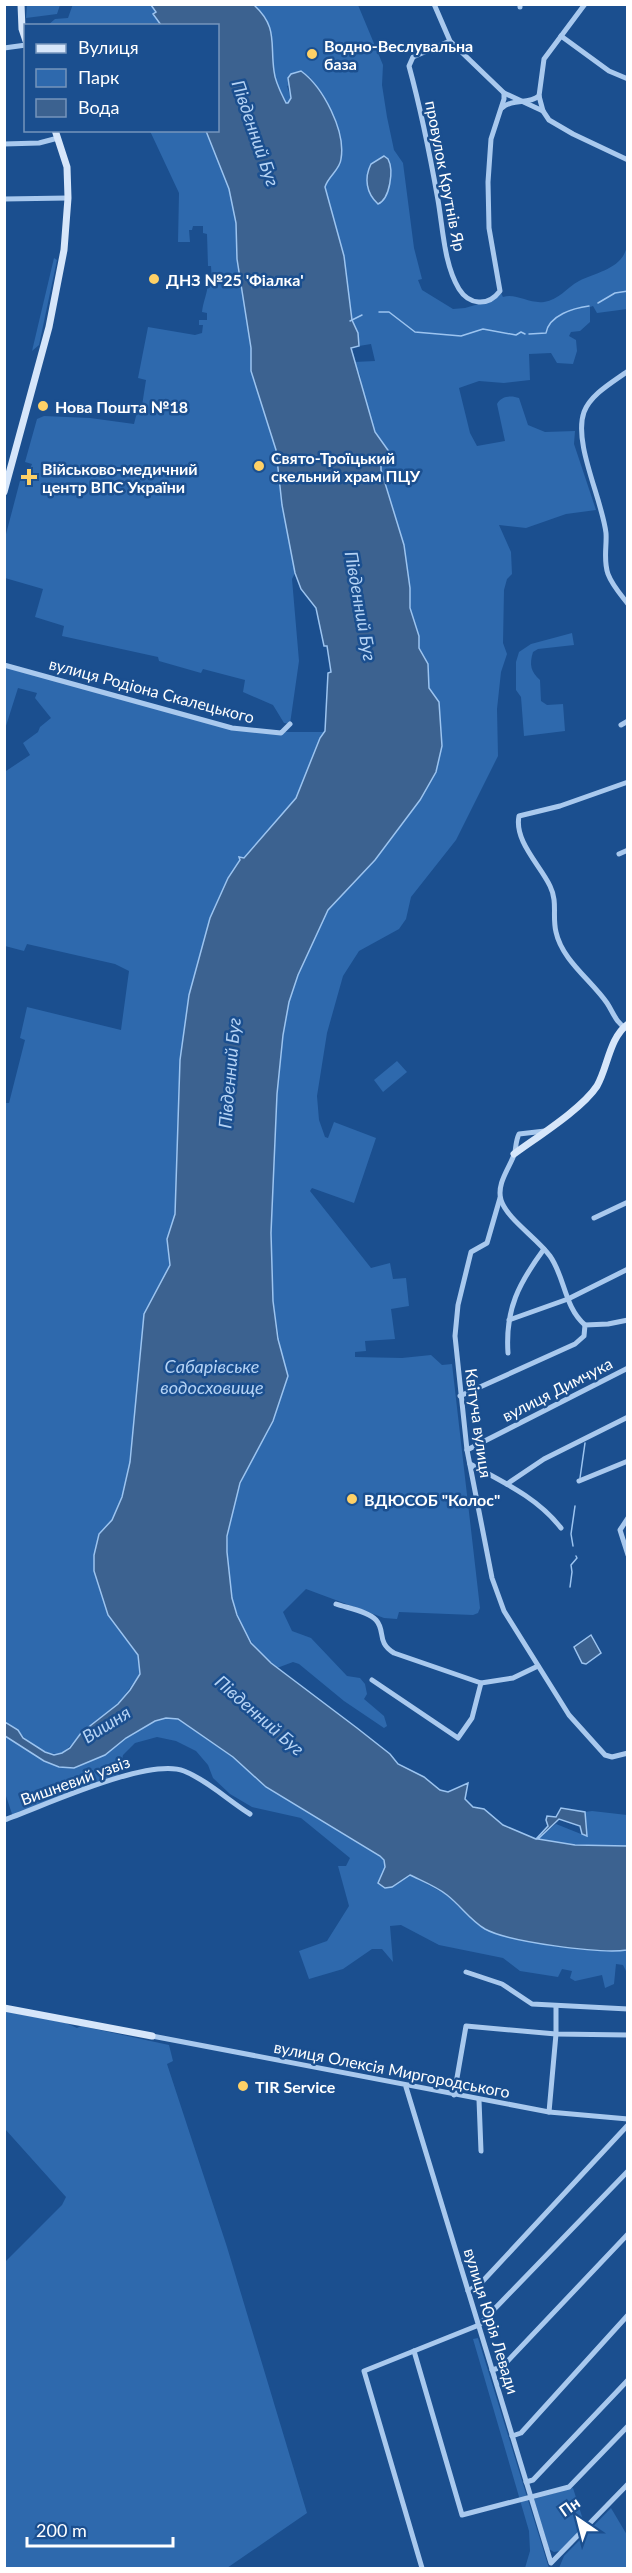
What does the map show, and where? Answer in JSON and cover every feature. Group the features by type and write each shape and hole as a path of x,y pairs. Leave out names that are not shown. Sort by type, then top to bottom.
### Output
{"main road":[{"path":"21,4 24,36"},
{"path":"4,492 9,458 49,327 64,250 68,198 67,167 57,134"},
{"path":"514,1154 589,1096 602,1076 614,1043 626,1027"},
{"path":"4,2008 152,2036"}],"street":[{"path":"434,4 450,41 504,93 543,111"},
{"path":"585,4 544,58 539,96 543,111 549,120 627,160"},
{"path":"561,36 609,70 627,79"},
{"name":"провулок Крутнів Яр","path":"450,41 413,57 409,66 424,122 454,279 465,297 475,303 489,300 500,291 489,228 488,182 491,139 501,108"},
{"path":"4,48 24,43"},
{"path":"501,108 504,93"},
{"path":"501,108 510,102 532,101 539,96"},
{"path":"4,144 39,143 57,134"},
{"path":"4,199 68,198"},
{"path":"627,371 590,401 585,410 582,429 585,451 606,534 605,564 613,584 627,604"},
{"name":"вулиця Родіона Скалецького","path":"4,665 232,728 281,733 290,724"},
{"path":"621,725 627,721"},
{"path":"626,1027 576,967 558,938 555,930 556,906 551,888 521,838 517,823 519,816 560,806 627,782"},
{"path":"619,854 627,850"},
{"path":"545,1131 519,1134 514,1154 503,1173 500,1198 508,1212 544,1249 557,1269 579,1320 585,1325 627,1320"},
{"name":"Квітуча вулиця","path":"500,1198 487,1243 471,1252 458,1305 455,1328 467,1450 492,1578 504,1611 569,1715 601,1753 608,1757 627,1753"},
{"path":"594,1218 627,1202"},
{"path":"508,1353 509,1320 517,1290 544,1249"},
{"path":"509,1320 568,1299 627,1269"},
{"path":"460,1396 581,1340 585,1325"},
{"name":"вулиця Димчука","path":"467,1450 627,1368"},
{"path":"507,1484 554,1454 627,1417"},
{"path":"579,1481 627,1461"},
{"path":"470,1464 548,1510 561,1528"},
{"path":"627,1518 622,1524 621,1535 627,1555"},
{"path":"336,1604 375,1619 380,1627 383,1643 394,1653 481,1683 518,1676 538,1666"},
{"path":"372,1680 458,1738 472,1718 481,1683"},
{"name":"Вишневий узвіз","path":"4,1820 136,1772 162,1768 177,1769 190,1774 250,1814"},
{"path":"466,1972 502,1984 532,2004 627,2009"},
{"path":"549,2112 556,2007"},
{"path":"454,2095 466,2026 556,2034 627,2035"},
{"name":"вулиця Олексія Миргородського","path":"152,2036 479,2100 549,2112 626,2119"},
{"name":"вулиця Юрія Левади","path":"406,2087 551,2563 627,2484"},
{"path":"479,2100 481,2151"},
{"path":"468,2291 481,2283 627,2127 626,2119"},
{"path":"422,2568 364,2371 479,2325 627,2171"},
{"path":"492,2370 502,2367 627,2234"},
{"path":"512,2436 521,2433 627,2315"},
{"path":"414,2351 462,2515 569,2487 627,2426"},
{"path":"526,2482 533,2480 627,2380"}],"green space":[{"path":"27,4 60,5 57,14 26,18"},
{"path":"73,4 151,5 160,24 49,24 55,19 68,18"},
{"path":"242,5 358,5 383,65 382,85 387,117 394,150 403,163 414,248 422,279 418,280 422,290 453,309 482,303 500,291 503,297 513,296 533,302 549,301 579,281 616,264 625,252 627,244 627,309 597,313 593,306 590,307 590,322 580,331 571,332 569,336 576,340 577,351 573,364 557,363 551,353 529,354 530,380 504,383 479,381 459,388 470,433 477,446 505,441 497,404 506,397 519,398 528,425 545,432 575,431 574,444 596,510 566,514 526,528 499,525 511,552 512,574 507,579 504,590 503,643 507,654 501,672 497,709 498,756 456,840 411,897 406,919 399,929 359,951 343,976 327,1033 317,1096 319,1120 325,1137 328,1138 334,1122 376,1138 354,1203 312,1188 310,1191 371,1268 390,1263 393,1279 406,1278 409,1306 391,1309 395,1339 365,1341 366,1351 355,1352 355,1357 402,1358 431,1355 442,1365 452,1364 480,1608 478,1613 473,1615 399,1612 397,1619 384,1618 306,1589 283,1612 292,1631 311,1638 347,1676 360,1678 365,1684 367,1694 364,1699 384,1716 387,1726 384,1728 344,1701 299,1664 293,1662 277,1668 261,1654 239,1618 233,1598 227,1556 231,1514 282,1357 272,1294 271,1233 277,1094 289,1002 298,975 325,915 322,906 434,695 429,688 429,668 419,648 419,636 411,612 404,545 381,470 381,460 389,457 389,451 375,432 364,399 360,375 354,362 375,361 371,344 359,346 358,333 352,320 344,256 325,187 340,163 342,153 338,131 328,106 310,77 287,86 291,98 299,107 286,103"},
{"path":"150,132 206,132 225,173 243,226 272,435 278,460 282,505 295,573 292,579 299,661 290,724 284,723 273,705 243,692 245,680 203,669 201,673 159,661 158,657 62,636 64,626 35,617 43,589 5,578 5,538 21,477 24,477 32,464 25,462 37,419 44,416 90,418 134,424 137,412 141,412 146,380 138,378 148,327 195,335 202,333 203,325 199,325 199,320 207,320 207,313 202,312 208,283 212,283 211,266 208,266 207,234 203,233 203,226 193,226 192,230 189,230 190,242 178,242 179,193"},
{"path":"54,258 57,260 39,345 32,351"},
{"path":"572,633 574,645 538,649 533,652 531,661 533,671 540,680 541,701 547,705 563,704 565,731 524,736 521,697 516,690 516,662 519,652 531,644"},
{"path":"5,665 232,728 283,732 325,732 296,798 244,858 239,857 240,860 228,878 210,918 189,995 180,1060 177,1196 174,1222 167,1239 170,1265 165,1278 140,1476 94,1565 108,1615 138,1655 140,1674 118,1704 62,1753 50,1753 37,1748 18,1730 9,1738 44,1761 73,1768 105,1755 126,1738 155,1721 166,1718 178,1719 233,1757 257,1780 380,1856 384,1860 385,1867 398,1883 410,1875 447,1895 468,1916 504,1936 589,1950 627,1950 627,1973 623,1965 616,1964 614,1984 605,1988 602,1975 575,1981 570,1978 572,1971 562,1969 558,1977 520,1971 503,1958 439,1945 401,1925 390,1926 393,1962 382,1949 372,1949 343,1969 309,1979 299,1951 327,1941 349,1906 338,1866 346,1866 350,1858 301,1818 252,1807 230,1794 213,1778 208,1765 196,1751 176,1741 157,1737 135,1743 123,1755 118,1778 13,1817 4,1790 5,1103 9,1103 25,1040 20,1038 27,1007 121,1030 129,971 115,964 27,944 24,951 5,946 5,769 6,771 30,755 23,743 51,718 35,698 37,693 18,688 5,729"},
{"path":"397,1061 407,1072 383,1092 374,1080"},
{"path":"585,1812 627,1815 627,1846 575,1845 537,1839 556,1824 586,1836"},
{"path":"4,2011 66,2023 77,2028 81,2026 169,2045 173,2061 167,2064 227,2247 307,2513 227,2568 5,2568 5,2262 62,2205 66,2197 5,2129"},
{"path":"478,2338 549,2568 525,2568 530,2551 529,2531 473,2339"},
{"path":"573,2488 585,2526 560,2551 554,2552 549,2549 534,2499"},
{"path":"611,2508 627,2535 627,2568 559,2568 564,2556"}],"water":[{"name":"Сабарівське водосховище","path":"151,5 254,5 262,13 270,28 275,75 286,103 291,98 288,78 291,74 301,71 325,98 331,110 342,148 338,166 325,187 344,256 352,320 358,333 359,346 351,348 375,432 390,453 389,457 381,460 381,470 404,545 410,588 410,608 419,636 419,648 428,664 429,688 439,702 442,746 436,772 420,800 375,860 328,910 298,975 289,1002 277,1094 271,1233 273,1301 278,1339 288,1376 273,1421 240,1483 227,1536 232,1598 237,1615 251,1643 271,1663 390,1754 398,1764 424,1777 440,1790 448,1792 468,1783 465,1799 473,1807 484,1809 503,1825 536,1839 548,1826 547,1816 556,1817 561,1808 585,1812 587,1836 582,1834 580,1826 559,1819 538,1839 575,1845 627,1846 627,1950 555,1946 497,1934 485,1929 443,1892 410,1875 392,1887 385,1888 378,1883 385,1867 384,1860 380,1856 266,1787 233,1757 178,1719 166,1718 155,1721 126,1738 105,1755 74,1768 59,1767 44,1761 5,1736 5,1722 18,1730 23,1738 45,1752 54,1755 62,1753 70,1748 81,1733 118,1704 140,1674 138,1655 108,1615 94,1571 94,1555 99,1534 112,1520 122,1497 130,1462 144,1314 170,1265 167,1239 175,1214 180,1060 189,995 210,918 228,878 240,860 239,857 244,858 296,798 320,738 325,731 328,673 331,672 327,646 324,646 316,608 301,589 295,573 282,505 276,450 251,371 251,348 237,259 236,223 229,189 206,132 219,132 219,24 160,24 153,14 156,12"},
{"path":"384,156 390,164 391,177 388,190 378,204 367,185 367,175 371,164"},
{"path":"591,1635 601,1653 586,1664 582,1663 574,1647"}],"waterway":[{"path":"598,303 615,293 628,291"},
{"path":"529,334 546,333 552,321 557,317 589,306"},
{"path":"379,312 389,312 415,332 461,336 483,329 516,335 521,332 525,334"},
{"path":"350,321 362,315"},
{"path":"580,1478 585,1443"},
{"path":"573,1546 571,1534 575,1506"},
{"path":"570,1587 571,1565 577,1558 576,1556"}],"place":[{"name":"Водно-Веслувальна база","path":"312,54"},
{"name":"ДНЗ №25 'Фіалка'","path":"154,279"},
{"name":"Нова Пошта №18","path":"43,406"},
{"name":"Свято-Троїцький скельний храм ПЦУ","path":"259,466"},
{"name":"Військово-медичний центр ВПС України","path":"29,477"},
{"name":"ВДЮСОБ \"Колос\"","path":"352,1499"},
{"name":"TIR Service","path":"243,2086"}],"water label":[{"name":"Південний Буг","path":"256,133"},
{"name":"Південний Буг","path":"361,606"},
{"name":"Південний Буг","path":"229,1073"},
{"name":"Південний Буг","path":"260,1715"},
{"name":"Вишня","path":"106,1724"}]}
